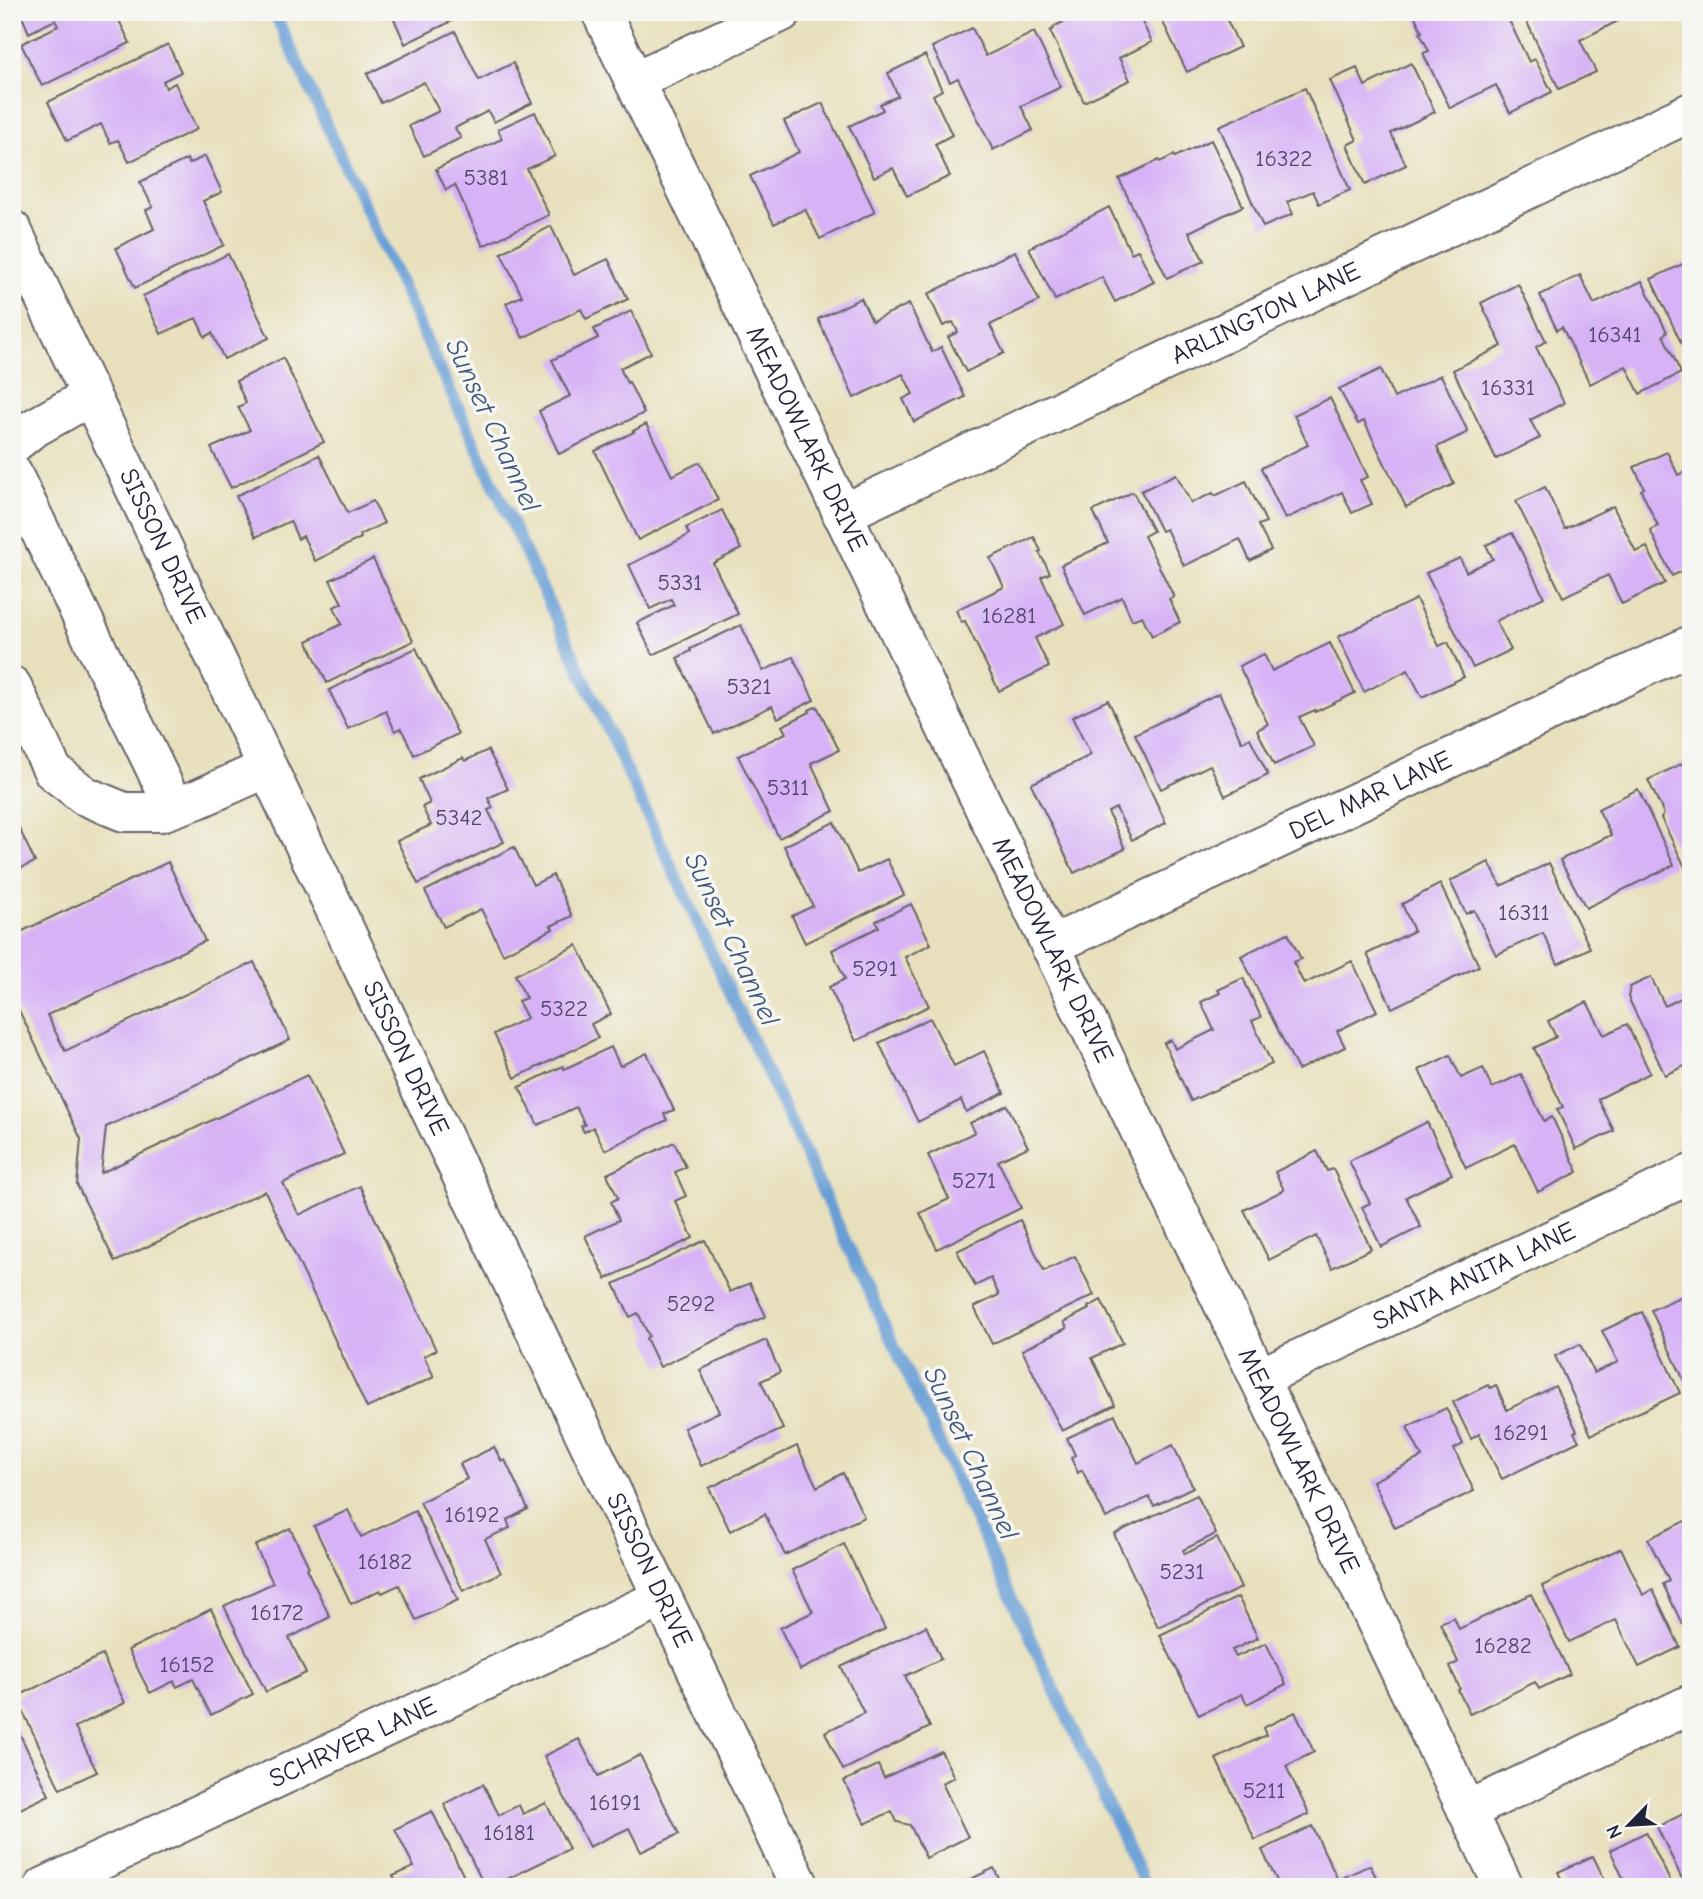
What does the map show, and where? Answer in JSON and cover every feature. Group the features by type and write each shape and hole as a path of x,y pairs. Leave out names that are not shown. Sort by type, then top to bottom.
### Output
{"street":[{"name":"MEADOWLARK DRIVE","path":"601,12 1504,1887"},
{"path":"634,81 782,12"},
{"name":"ARLINGTON LANE","path":"842,514 1691,112"},
{"name":"SISSON DRIVE","path":"12,230 800,1887"},
{"path":"12,445 32,429 91,396"},
{"path":"12,473 174,807"},
{"name":"DEL MAR LANE","path":"1050,946 1691,645"},
{"path":"12,686 53,771 85,796 124,812 161,812 198,799 267,768"},
{"name":"SANTA ANITA LANE","path":"1259,1378 1691,1174"},
{"name":"SCHRYER LANE","path":"44,1887 662,1598"},
{"path":"1467,1811 1691,1704"}],"building":[{"path":"20,12 115,12 130,43 42,86 21,44 58,26 55,20 29,33"},
{"path":"391,12 447,12 452,21 405,44"},
{"path":"1089,12 1137,12 1152,42 1119,58 1130,80 1084,102 1050,31 1077,15 1078,17"},
{"path":"1158,12 1223,12 1240,47 1187,72"},
{"path":"1413,12 1505,12 1529,62 1535,59 1552,92 1510,113 1496,85 1450,108 1423,53 1429,51"},
{"path":"1522,12 1636,12 1580,40 1596,72 1559,89"},
{"path":"972,28 986,56 1034,32 1061,87 1021,106 1033,130 993,150 958,78 950,82 932,47"},
{"path":"455,31 479,80 513,63 532,103 494,122 488,111 455,128 461,138 424,156 409,126 439,111 424,82 381,103 367,74"},
{"path":"168,44 181,72 163,81 166,88 175,83 197,129 129,162 118,140 110,143 101,124 67,141 48,102"},
{"path":"925,55 942,90 933,95 952,135 935,144 950,176 907,196 893,168 874,177 849,126 883,110 880,104 898,96 888,73"},
{"path":"1411,63 1435,112 1391,133 1406,165 1365,185 1347,145 1357,140 1330,80 1357,68 1365,86"},
{"path":"1305,88 1350,190 1319,204 1313,191 1287,202 1293,214 1263,227 1219,126"},
{"path":"822,103 875,212 820,239 805,209 774,224 750,176 799,152 784,121"},
{"path":"535,112 555,156 527,169 549,215 483,246 455,185 446,190 436,169 502,139 498,129"},
{"path":"1211,140 1243,206 1189,232 1204,261 1167,278 1119,179"},
{"path":"205,156 222,192 203,201 224,245 135,288 116,248 154,229 146,210 153,207 140,182 187,159 189,164"},
{"path":"1109,207 1131,253 1138,250 1154,282 1115,302 1102,277 1055,300 1029,248"},
{"path":"551,226 574,275 608,259 628,299 586,319 581,309 523,338 506,303 522,296 501,253"},
{"path":"1015,251 1039,301 990,325 1004,353 966,372 948,337 958,332 953,322 943,326 928,294"},
{"path":"228,254 269,338 224,359 212,333 205,337 196,318 161,334 143,296"},
{"path":"1691,260 1691,343 1683,347 1651,279"},
{"path":"1580,275 1594,304 1642,281 1667,332 1663,335 1681,373 1640,394 1626,366 1590,384 1562,327 1557,330 1540,295"},
{"path":"1518,284 1546,341 1536,347 1564,403 1530,420 1540,438 1496,459 1453,370 1502,346 1481,303"},
{"path":"861,298 872,321 909,304 932,352 941,347 965,397 914,422 903,399 913,394 903,374 854,398 818,319"},
{"path":"631,311 651,353 620,368 644,413 559,454 539,411 570,396 552,360 598,338 594,329"},
{"path":"283,358 324,442 231,488 211,448 250,430 238,407 246,403 236,381"},
{"path":"1381,369 1394,398 1441,375 1468,432 1437,447 1454,484 1406,507 1364,421 1358,424 1339,389"},
{"path":"1330,398 1368,477 1360,480 1372,504 1352,513 1342,492 1285,519 1261,468 1308,445 1294,415"},
{"path":"646,424 672,476 700,462 718,500 638,540 595,451"},
{"path":"1667,452 1678,475 1691,469 1691,567 1672,576 1650,530 1658,526 1641,490 1644,488 1634,467"},
{"path":"319,455 348,513 373,501 384,523 315,561 303,536 298,539 290,521 256,537 236,496"},
{"path":"1176,474 1191,503 1213,493 1215,496 1246,481 1266,522 1258,525 1271,550 1250,561 1240,539 1184,566 1166,529 1161,531 1141,491"},
{"path":"1545,487 1565,529 1613,506 1636,552 1647,547 1665,583 1622,604 1608,575 1563,597 1516,501"},
{"path":"1133,492 1153,531 1144,536 1174,597 1169,599 1180,622 1152,636 1142,616 1132,620 1122,597 1085,615 1061,565 1108,543 1093,511"},
{"path":"722,510 741,549 713,563 738,614 653,655 637,623 674,605 671,599 650,609 629,565 685,537 689,534 686,528"},
{"path":"1512,533 1544,597 1496,621 1511,650 1473,668 1426,573 1460,558 1466,572 1493,559 1486,545"},
{"path":"1034,537 1050,573 1041,577 1064,624 1035,638 1049,667 999,691 965,621 961,622 956,610 1004,587 990,558"},
{"path":"373,559 413,641 327,683 307,641 342,624 334,607 342,603 330,580"},
{"path":"1416,599 1439,646 1448,642 1464,677 1422,697 1408,670 1364,692 1338,637"},
{"path":"741,625 763,671 793,657 814,700 778,718 772,706 714,734 677,658"},
{"path":"1330,643 1355,693 1299,717 1314,746 1274,765 1257,730 1268,724 1239,666 1264,654 1272,671"},
{"path":"416,648 458,734 414,755 401,728 395,731 386,711 348,729 329,690"},
{"path":"1219,693 1242,742 1250,738 1268,775 1225,796 1210,765 1161,789 1135,734"},
{"path":"1108,700 1166,823 1132,840 1116,808 1108,812 1125,849 1074,873 1031,784 1091,755 1072,717"},
{"path":"817,706 839,750 811,763 834,811 779,838 738,756 786,733 782,726"},
{"path":"488,750 508,789 488,798 493,808 488,810 504,842 418,884 397,841 431,825 422,807 430,803 419,779 463,758 465,761"},
{"path":"1687,761 1691,769 1691,864 1685,867 1661,818 1664,814 1648,780"},
{"path":"1638,789 1674,865 1586,908 1560,860 1611,835 1598,809"},
{"path":"12,813 35,862 12,872"},
{"path":"834,822 858,873 887,859 904,895 805,943 792,916 813,906 784,846"},
{"path":"514,847 533,885 553,875 572,916 551,926 553,929 503,954 481,909 444,927 425,891"},
{"path":"168,862 205,941 47,1015 65,1051 254,962 290,1040 106,1127 101,1173 307,1075 344,1154 283,1183 299,1215 360,1186 436,1350 424,1356 434,1377 367,1408 265,1191 115,1262 77,1185 81,1139 12,996 12,936"},
{"path":"1489,862 1501,886 1549,863 1590,948 1558,964 1543,933 1496,955 1474,910 1466,914 1450,881"},
{"path":"1440,884 1479,966 1392,1008 1367,954 1414,931 1402,904"},
{"path":"911,904 931,944 905,957 929,1006 856,1041 829,987 845,979 832,950 879,927 876,921"},
{"path":"1288,933 1301,959 1293,962 1304,984 1352,961 1377,1011 1337,1031 1345,1047 1298,1070 1241,956"},
{"path":"577,945 611,1014 591,1024 598,1038 515,1078 494,1034 527,1018 518,1001 526,998 515,975"},
{"path":"1651,977 1665,1006 1691,993 1691,1063 1665,1075 1628,997 1630,987"},
{"path":"1243,978 1261,1017 1252,1021 1272,1064 1191,1101 1164,1043 1171,1040 1175,1049 1214,1030 1201,1002"},
{"path":"1587,1002 1604,1035 1627,1024 1650,1073 1598,1099 1614,1131 1576,1149 1557,1109 1563,1107 1534,1048 1556,1037 1548,1021"},
{"path":"930,1018 954,1066 984,1051 1004,1093 966,1112 961,1100 918,1122 879,1043"},
{"path":"611,1047 620,1066 647,1053 674,1110 664,1114 667,1120 605,1150 593,1127 584,1132 581,1126 585,1125 576,1107 538,1125 519,1087"},
{"path":"1450,1055 1461,1078 1483,1068 1492,1088 1521,1074 1544,1121 1552,1117 1578,1172 1538,1192 1515,1144 1466,1168 1419,1070"},
{"path":"1007,1105 1028,1147 998,1161 1021,1208 937,1249 920,1213 949,1199 928,1155 975,1132 970,1123"},
{"path":"1427,1122 1452,1174 1406,1197 1421,1227 1381,1247 1362,1207 1370,1203 1349,1161"},
{"path":"674,1142 686,1167 675,1172 686,1196 675,1201 693,1238 606,1279 585,1236 619,1220 611,1202 618,1198 607,1174"},
{"path":"1317,1151 1327,1171 1333,1169 1371,1249 1332,1268 1316,1236 1269,1260 1244,1210 1284,1190 1275,1172"},
{"path":"1020,1220 1044,1271 1075,1256 1094,1295 992,1344 974,1307 999,1295 991,1278 975,1286 957,1251"},
{"path":"705,1240 730,1292 750,1283 766,1316 660,1367 638,1313 630,1317 614,1284"},
{"path":"1691,1292 1691,1385 1687,1387 1651,1310"},
{"path":"1101,1300 1123,1343 1092,1358 1115,1405 1062,1431 1022,1350 1067,1328 1064,1322"},
{"path":"1642,1312 1680,1393 1591,1435 1555,1356 1580,1344 1594,1373 1618,1362 1602,1331"},
{"path":"766,1340 780,1372 761,1381 783,1429 701,1466 684,1428 719,1412 700,1370"},
{"path":"1488,1385 1490,1388 1496,1385 1507,1410 1555,1386 1577,1431 1574,1432 1579,1441 1502,1479 1479,1434 1471,1439 1453,1402"},
{"path":"1446,1408 1463,1444 1454,1449 1474,1491 1395,1528 1373,1481 1422,1457 1407,1427"},
{"path":"1115,1415 1138,1463 1173,1445 1193,1487 1154,1506 1149,1497 1106,1518 1082,1470 1078,1473 1071,1458 1075,1455 1067,1438"},
{"path":"797,1446 817,1487 843,1473 864,1517 785,1555 765,1514 730,1531 709,1488"},
{"path":"494,1447 502,1462 505,1460 528,1509 507,1520 510,1528 485,1539 501,1573 463,1591 420,1502 467,1479 460,1464"},
{"path":"1197,1495 1216,1534 1183,1550 1185,1554 1217,1538 1241,1588 1158,1627 1114,1534"},
{"path":"348,1510 361,1537 415,1511 458,1600 416,1620 399,1585 382,1593 380,1590 351,1604 314,1526"},
{"path":"1691,1518 1691,1620 1682,1624 1663,1584 1669,1581 1648,1539"},
{"path":"290,1528 330,1617 289,1638 306,1673 266,1692 224,1606 273,1583 255,1546"},
{"path":"844,1544 885,1629 800,1670 780,1628 813,1612 792,1570"},
{"path":"1621,1548 1643,1595 1653,1590 1680,1647 1639,1667 1616,1620 1569,1642 1542,1586"},
{"path":"1531,1594 1570,1674 1539,1689 1535,1682 1470,1714 1450,1667 1458,1662 1440,1623 1454,1617 1459,1629"},
{"path":"1238,1597 1258,1638 1232,1650 1236,1657 1266,1643 1286,1684 1247,1704 1242,1694 1199,1715 1160,1635"},
{"path":"211,1609 253,1694 211,1715 193,1679 177,1687 174,1681 150,1693 128,1650"},
{"path":"926,1626 941,1659 905,1676 930,1727 843,1770 825,1732 864,1713 841,1667"},
{"path":"102,1655 125,1703 75,1727 97,1772 60,1789 16,1697"},
{"path":"1295,1712 1314,1752 1286,1766 1309,1814 1255,1840 1216,1759 1266,1735 1263,1728"},
{"path":"12,1718 49,1795 12,1813"},
{"path":"579,1739 598,1776 640,1755 679,1834 641,1852 629,1828 589,1847 544,1756"},
{"path":"941,1751 954,1777 942,1783 968,1837 926,1858 910,1825 897,1822 892,1811 865,1824 844,1781 878,1765 884,1778"},
{"path":"483,1784 499,1815 519,1805 523,1814 546,1803 569,1849 491,1887 485,1887 444,1804"},
{"path":"1691,1810 1691,1887 1686,1887 1657,1827"},
{"path":"432,1811 469,1887 392,1887 397,1884 393,1876 414,1867 395,1829"},
{"path":"1312,1826 1338,1880 1370,1865 1381,1887 1280,1887 1262,1850"},
{"path":"1646,1832 1673,1887 1619,1887 1626,1884 1610,1850"},
{"path":"1593,1856 1608,1887 1565,1887 1558,1872"},
{"path":"994,1868 1003,1887 954,1887"}],"waterway":[{"name":"Sunset Channel","path":"274,12 1146,1887"}]}
